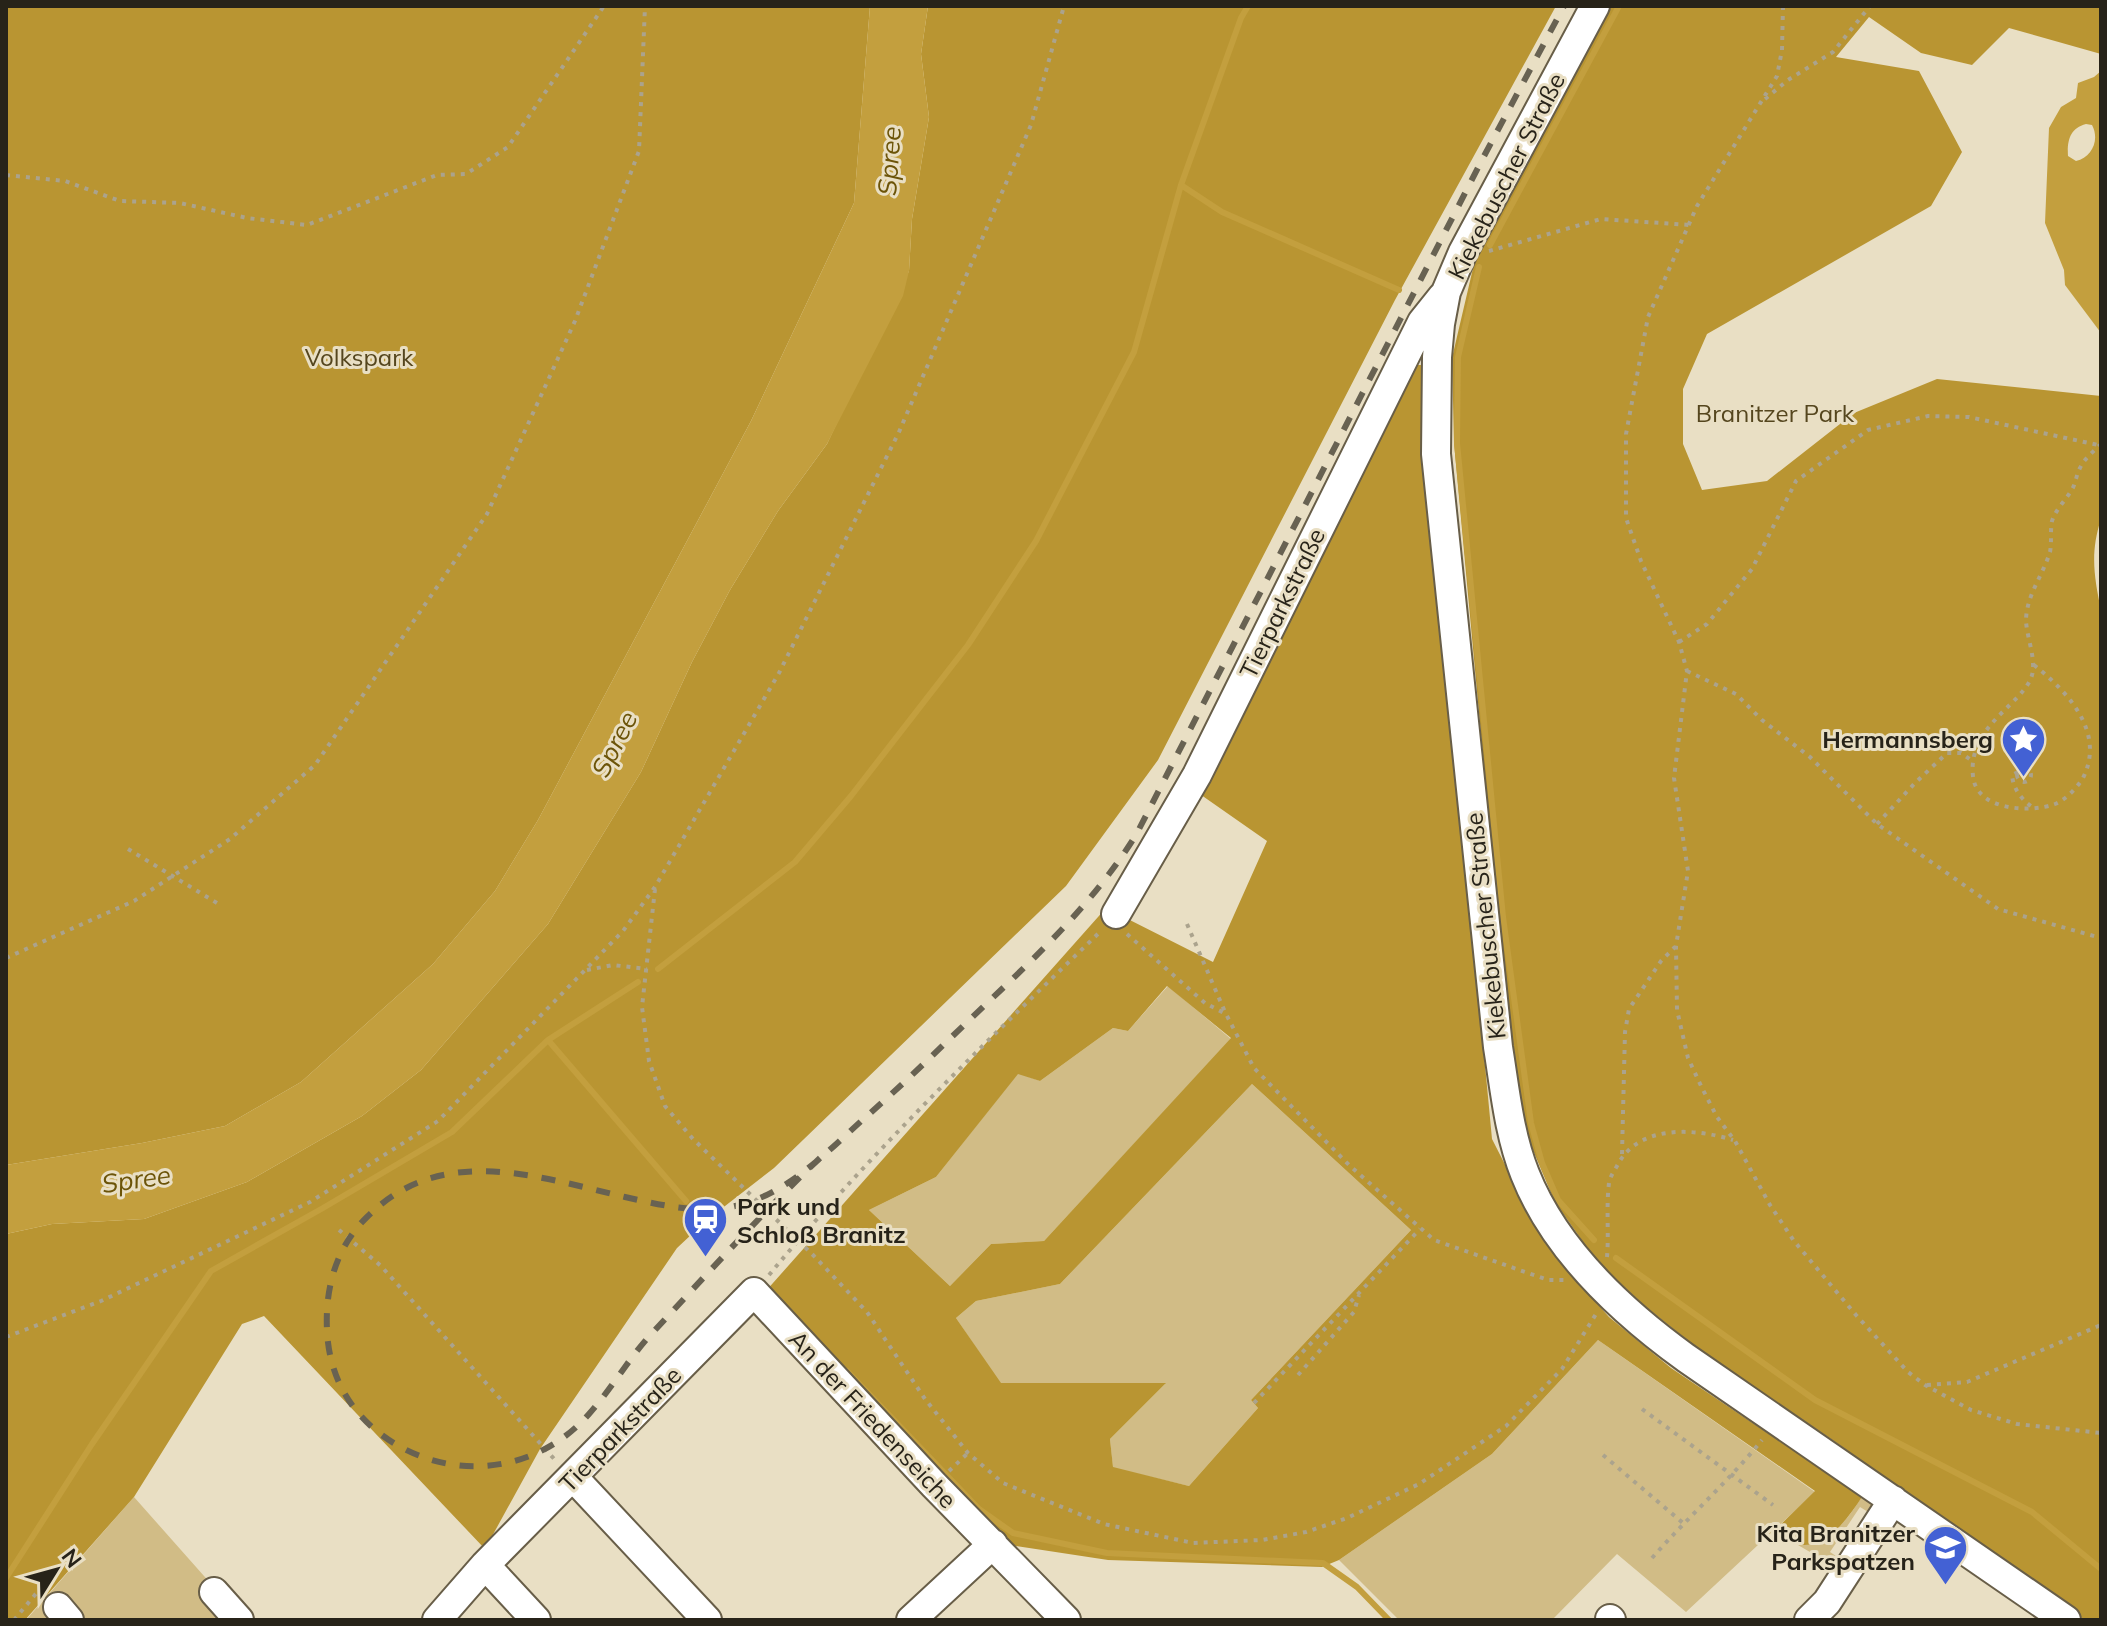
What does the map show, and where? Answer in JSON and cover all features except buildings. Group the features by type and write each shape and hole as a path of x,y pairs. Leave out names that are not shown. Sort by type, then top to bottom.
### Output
{"street":[{"name":"Kiekebuscher Straße","path":"1595,6 1463,252 1446,292 1437,357 1436,454 1498,1047 1513,1135 1541,1209 1564,1243 1633,1317 1686,1358 2066,1620"},
{"name":"Tierparkstraße","path":"1116,914 1197,775 1422,322 1446,292"},
{"name":"Tierparkstraße","path":"437,1620 485,1565 754,1292"},
{"name":"An der Friedenseiche","path":"754,1292 1066,1620"},
{"path":"573,1477 707,1620"},
{"path":"1809,1620 1827,1602 1893,1500"},
{"path":"911,1620 993,1544"},
{"path":"485,1565 536,1620"},
{"path":"214,1592 239,1620"}],"path":[{"path":"6,175 65,181 120,201 180,203 247,218 307,225 437,175 466,174 508,147 604,6"},
{"path":"6,958 134,901 230,839 315,765 487,514 575,321 639,151 645,6"},
{"path":"6,1337 127,1290 323,1194 438,1121 623,931 655,887 779,673 899,432 1031,125 1064,6"},
{"path":"1783,6 1782,50 1777,76 1697,206 1648,317 1626,434 1626,518 1631,536 1679,642 1687,671 1674,778 1688,871 1676,946 1677,1010 1688,1058 1717,1117 1735,1141 1751,1174 1794,1241 1908,1372 1971,1410 2017,1424 2101,1433"},
{"path":"1763,101 1788,80 1833,52 1870,6"},
{"path":"1463,252 1484,252 1601,219 1690,225"},
{"path":"1679,642 1707,624 1752,569 1796,481 1868,430 1928,416 1969,417 2100,445"},
{"path":"2034,665 2076,704 2090,726 2094,747 2085,774 2074,790 2058,803 2005,807 1983,795 1973,780 1974,762 1987,730 2033,676 2026,620 2030,601 2050,551 2052,522 2058,507 2072,489 2081,466 2100,445"},
{"path":"1687,671 1736,694 1762,720 1810,757 1877,824 1998,909 2101,938"},
{"path":"1877,824 1947,753 1961,753 1974,762"},
{"path":"2018,772 2012,775 2012,780 2020,796 2033,807"},
{"path":"128,849 217,903"},
{"path":"655,887 642,1007 649,1061 665,1106 693,1139 759,1206 798,1240 867,1312 925,1399 968,1453 1003,1483 1104,1524 1193,1543 1262,1540 1306,1532 1347,1518 1419,1484 1506,1426 1562,1369 1597,1312"},
{"path":"754,1292 798,1240 946,1081 1116,914 1124,931 1205,1003 1226,1014"},
{"path":"1187,924 1226,1014 1254,1068 1349,1165 1434,1240 1548,1280 1570,1280"},
{"path":"1621,1157 1625,1032 1629,1009 1661,961 1676,946"},
{"path":"585,971 613,965 647,969"},
{"path":"1607,1260 1609,1180 1621,1157 1633,1145 1671,1132 1712,1134 1735,1141"},
{"path":"1254,1403 1420,1229"},
{"path":"339,1230 381,1266 545,1450 573,1477"},
{"path":"1298,1375 1354,1312 1360,1293"},
{"path":"1925,1385 1967,1382 2101,1325"},
{"path":"1642,1409 1773,1505"},
{"path":"1652,1558 1755,1449"},
{"path":"951,1469 968,1453"},
{"path":"1603,1455 1683,1523"},
{"path":"14,1620 55,1606"}],"shaded area":[{"path":"1168,986 1231,1039 1044,1241 991,1244 950,1286 869,1210 936,1177 1018,1073 1040,1081 1113,1028 1128,1031"},
{"path":"1252,1084 1411,1230 1251,1400 1258,1408 1189,1486 1113,1468 1110,1439 1165,1384 1000,1383 956,1318 976,1301 1060,1284"},
{"path":"1598,1340 1815,1492 1686,1612 1617,1554 1552,1620 1399,1620 1339,1560 1492,1454"},
{"path":"134,1497 243,1620 26,1620"},
{"path":"1862,1497 1878,1508 1873,1515 1860,1507 1830,1552 1842,1560 1837,1568 1798,1545 1810,1543 1836,1530"}],"green space":[{"name":"Volkspark","path":"6,6 870,6 854,203 751,421 538,820 495,891 433,964 301,1082 225,1126 6,1165"},
{"path":"928,6 1556,6 1395,300 1158,760 1066,886 774,1168 707,1220 677,1248 540,1449 485,1549 264,1316 242,1324 134,1497 25,1620 6,1620 6,1234 52,1224 144,1219 247,1182 362,1116 421,1070 548,924 641,772 692,662 730,590 778,511 827,444 909,271 912,219 929,117 921,54"},
{"name":"Branitzer Park","path":"1610,6 2101,6 2101,54 2009,28 1972,65 1921,53 1869,17 1836,57 1919,71 1962,152 1931,206 1707,334 1683,389 1683,444 1702,490 1767,481 1854,413 1937,379 2101,396 2101,519 2094,564 2101,610 2101,1620 2085,1620 1834,1441 1697,1348 1646,1307 1597,1262 1555,1202 1524,1129 1508,1023 1498,918 1454,443 1452,358 1474,264"},
{"path":"1410,365 1425,365 1425,432 1492,1139 1530,1214 1579,1283 1609,1317 1671,1368 1862,1497 1835,1531 1817,1543 1807,1545 1793,1543 1772,1533 1815,1491 1598,1340 1492,1454 1339,1560 1322,1567 1108,1560 1003,1544 765,1292 1106,908 1213,962 1267,841 1184,783","holes":["1167,986 1231,1038 1044,1241 991,1244 950,1286 869,1210 936,1177 1018,1074 1040,1081 1113,1028 1128,1031","1252,1084 1411,1230 1251,1400 1258,1408 1189,1486 1113,1467 1110,1439 1166,1383 1001,1383 956,1318 976,1301 1060,1284"]}],"water":[{"name":"Spree","path":"870,6 928,6 921,54 929,117 903,296 827,444 778,511 730,590 692,662 641,772 548,924 421,1070 362,1116 247,1182 144,1219 52,1224 6,1234 6,1165 225,1126 301,1082 433,964 495,891 538,820 751,421 854,203"},
{"path":"2101,71 2101,333 2065,285 2064,270 2045,223 2049,128 2061,107 2076,98 2078,83","holes":["2092,125 2095,136 2093,147 2086,156 2076,161 2068,156 2071,136 2081,126"]}],"waterway":[{"path":"658,969 795,862 851,796 968,645 1036,541 1134,352 1181,185 1248,6"},
{"path":"1490,245 1619,6"},
{"path":"1181,185 1222,212 1399,290"},
{"path":"1479,267 1458,357 1457,443 1503,917 1531,1123 1542,1163 1558,1200 1594,1240"},
{"path":"6,1578 92,1444 211,1271 452,1132 548,1040 638,982"},
{"path":"548,1040 686,1201"},
{"path":"1616,1258 1815,1400 2032,1512 2101,1569"},
{"path":"847,1371 979,1509 1013,1533 1107,1553 1323,1563 1357,1587 1389,1620"}],"railway":[{"path":"820,1158 798,1179 757,1221 646,1340 589,1414 547,1448 524,1458 473,1466 447,1464 422,1457 397,1445 368,1424 356,1411 339,1382 327,1330 328,1299 335,1269 356,1229 396,1194 426,1180 457,1173 490,1171 557,1181 690,1209 723,1208 755,1200 786,1184 801,1174 815,1163 1005,986 1084,905 1136,835 1564,6"}],"place":[{"name":"Hermannsberg","path":"2024,778"},
{"name":"Park und Schloß Branitz","path":"706,1259"},
{"name":"Kita Branitzer Parkspatzen","path":"1946,1586"}]}
